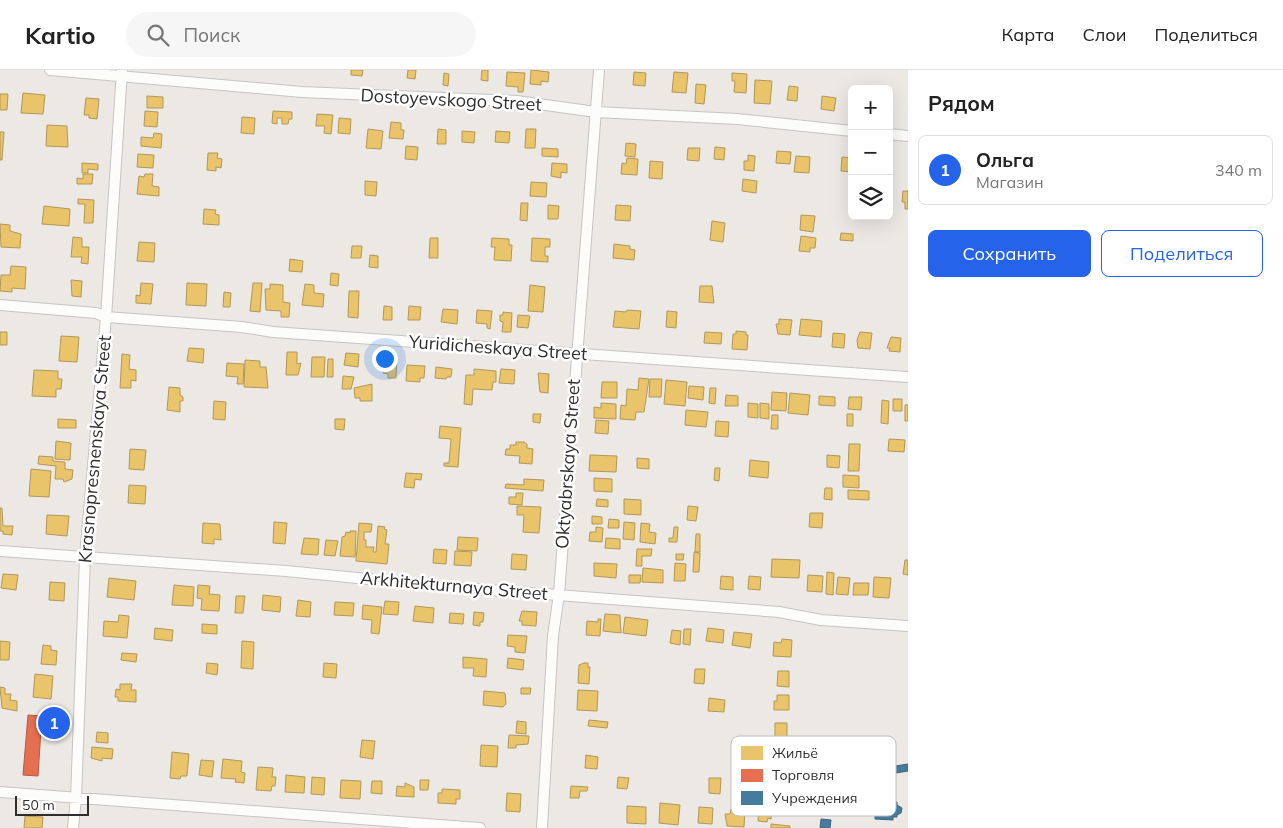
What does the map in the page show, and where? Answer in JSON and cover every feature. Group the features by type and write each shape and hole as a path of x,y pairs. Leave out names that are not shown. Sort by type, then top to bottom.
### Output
{"street":[{"name":"Dostoyevskogo Street","path":"50,70 122,74 302,92 517,101 596,112 737,119 848,131"},
{"name":"Oktyabrskaya Street","path":"542,828 553,636 559,594 599,70"},
{"name":"Krasnopresnenskaya Street","path":"73,828 76,798 85,558 106,317 122,74"},
{"path":"893,134 908,136"},
{"name":"Yuridicheskaya Street","path":"0,305 96,313 106,317 576,355 623,355 908,378"},
{"name":"Arkhitekturnaya Street","path":"0,551 286,571 439,586 779,612 821,620 908,626"},
{"path":"0,792 480,828"}],"building: Жильё":[{"path":"351,70 363,70 362,76 351,75"},
{"path":"408,70 416,70 415,79 407,78"},
{"path":"482,70 488,70 488,81 481,80"},
{"path":"531,70 549,72 548,82 541,81 541,85 530,84"},
{"path":"507,72 525,73 523,92 518,92 518,87 506,86"},
{"path":"634,72 646,73 645,86 633,85"},
{"path":"674,72 688,73 686,93 672,92"},
{"path":"444,73 449,74 448,86 443,85"},
{"path":"732,73 747,74 746,93 734,92 735,81 732,81"},
{"path":"755,80 772,81 770,104 754,103"},
{"path":"696,84 706,85 704,104 695,103"},
{"path":"789,86 798,87 797,101 787,100"},
{"path":"23,93 45,95 43,114 21,113"},
{"path":"0,94 8,94 7,110 0,110"},
{"path":"147,96 163,97 163,108 147,108"},
{"path":"822,96 836,98 834,111 821,109"},
{"path":"86,98 99,99 97,119 84,115"},
{"path":"145,111 158,112 157,127 144,126"},
{"path":"273,111 292,112 292,119 289,119 288,124 282,124 282,118 277,118 277,124 272,123"},
{"path":"317,114 333,115 331,134 324,133 325,126 316,126"},
{"path":"242,117 255,118 254,134 241,133"},
{"path":"339,118 351,119 350,134 338,133"},
{"path":"391,122 401,123 401,130 404,130 403,139 389,138"},
{"path":"47,125 67,126 68,147 46,146"},
{"path":"368,129 383,131 381,149 366,148"},
{"path":"438,129 446,130 446,144 437,144"},
{"path":"526,129 536,129 535,148 525,148"},
{"path":"462,131 475,132 474,143 462,142"},
{"path":"496,131 510,132 509,143 495,142"},
{"path":"0,132 4,132 2,160 0,160"},
{"path":"154,133 162,134 161,148 141,146 141,137 153,138"},
{"path":"626,143 636,144 635,157 625,156"},
{"path":"406,146 418,147 417,160 405,159"},
{"path":"715,147 725,148 724,160 714,159"},
{"path":"542,148 558,149 558,157 542,156"},
{"path":"688,148 700,148 699,161 687,160"},
{"path":"777,151 791,152 790,164 776,163"},
{"path":"208,153 218,153 217,158 222,159 221,168 216,167 216,171 207,170"},
{"path":"138,154 154,155 153,168 137,167"},
{"path":"748,155 755,156 754,171 744,170 744,161 748,161"},
{"path":"796,156 810,157 809,173 794,172"},
{"path":"842,157 848,158 848,172 841,171"},
{"path":"627,158 638,159 637,175 621,174 622,163 626,164"},
{"path":"650,161 663,162 662,179 649,178"},
{"path":"82,163 98,164 98,170 88,169 88,173 82,173"},
{"path":"552,163 567,164 567,173 561,172 561,178 551,176"},
{"path":"83,174 93,174 92,184 77,184 77,178 83,179"},
{"path":"145,174 153,174 152,186 159,187 159,196 137,194 139,176 144,177"},
{"path":"743,179 757,181 756,193 742,191"},
{"path":"365,181 377,182 376,196 365,195"},
{"path":"531,182 547,183 546,197 530,196"},
{"path":"903,191 908,191 908,209 905,209 905,202 902,202"},
{"path":"78,199 94,200 93,223 84,223 85,204 78,204"},
{"path":"521,203 528,203 527,221 520,220"},
{"path":"548,205 559,206 558,219 548,219"},
{"path":"616,205 631,206 630,221 615,220"},
{"path":"44,206 70,209 69,226 42,224"},
{"path":"204,209 216,210 215,214 219,215 219,225 203,224"},
{"path":"801,215 815,216 813,232 800,230"},
{"path":"712,221 725,223 723,242 710,240"},
{"path":"0,224 10,225 10,231 21,234 20,248 1,247"},
{"path":"841,233 853,234 853,241 840,240"},
{"path":"801,236 816,238 815,248 810,248 810,252 799,251"},
{"path":"73,237 82,238 82,247 89,247 88,264 81,263 82,257 71,257"},
{"path":"430,238 438,238 438,258 429,258"},
{"path":"492,238 509,239 509,245 512,245 511,261 494,260 495,247 491,247"},
{"path":"532,238 550,239 550,247 545,247 545,256 548,256 548,262 531,261"},
{"path":"139,242 155,243 154,262 137,261"},
{"path":"614,244 630,246 630,249 635,250 634,260 613,258"},
{"path":"352,246 362,246 361,258 351,258"},
{"path":"370,255 378,256 378,268 369,267"},
{"path":"290,259 303,261 302,272 289,271"},
{"path":"11,266 26,267 25,289 12,288 12,292 0,291 1,275 10,275"},
{"path":"331,273 339,274 338,286 330,285"},
{"path":"71,280 82,281 81,297 72,296"},
{"path":"141,283 153,284 151,304 136,303 136,295 140,296"},
{"path":"187,283 207,284 206,306 186,305"},
{"path":"253,283 262,283 260,312 250,311"},
{"path":"270,284 283,285 283,302 290,303 289,317 281,317 281,311 266,310 265,289 270,289"},
{"path":"305,284 314,285 314,293 324,294 323,307 302,305"},
{"path":"530,285 545,287 543,312 528,311"},
{"path":"700,286 712,286 714,303 699,302"},
{"path":"349,291 359,291 358,318 348,317"},
{"path":"224,292 231,293 230,307 223,307"},
{"path":"384,306 392,307 392,320 383,320"},
{"path":"409,306 421,307 420,320 408,320"},
{"path":"443,309 458,310 457,324 441,322"},
{"path":"477,310 492,311 490,329 487,328 487,324 476,323"},
{"path":"627,310 641,311 639,329 613,327 615,311 626,312"},
{"path":"667,311 677,312 676,328 666,327"},
{"path":"503,312 512,313 511,332 502,332 503,322 500,321 500,315 503,315"},
{"path":"518,315 530,316 528,328 517,327"},
{"path":"779,319 792,320 790,335 778,334 776,324 779,324"},
{"path":"801,319 822,321 821,337 799,335"},
{"path":"736,331 746,332 746,335 748,335 747,350 732,349 733,334 736,334"},
{"path":"0,332 7,332 7,345 0,345"},
{"path":"705,332 722,333 721,344 704,343"},
{"path":"860,332 872,333 870,349 858,348 857,340"},
{"path":"833,333 845,334 844,348 832,347"},
{"path":"61,336 79,337 77,362 59,361"},
{"path":"891,337 901,338 900,352 889,351 890,348 887,348"},
{"path":"189,348 204,349 203,363 187,361"},
{"path":"287,352 297,352 297,364 301,363 298,375 286,375"},
{"path":"346,353 359,354 358,367 344,365"},
{"path":"122,354 130,355 129,369 136,370 136,381 131,380 131,388 120,388"},
{"path":"312,357 325,357 324,377 311,377"},
{"path":"384,358 397,359 396,378 388,378 388,374 383,373"},
{"path":"328,359 333,359 333,377 327,377"},
{"path":"245,360 260,361 260,367 266,367 268,388 244,387"},
{"path":"227,363 244,364 243,384 237,384 238,377 226,376"},
{"path":"407,365 425,366 424,378 420,378 420,382 406,381"},
{"path":"436,367 452,369 451,377 446,379 435,378"},
{"path":"474,369 496,371 496,382 493,382 492,390 473,389 472,405 464,404 466,375 474,375"},
{"path":"501,369 515,370 514,384 499,383"},
{"path":"34,370 58,371 58,379 62,379 61,389 56,389 56,397 32,396"},
{"path":"538,373 549,374 548,393 540,392"},
{"path":"343,376 354,377 351,389 342,389"},
{"path":"639,378 649,379 644,412 636,412 635,420 620,419 621,405 626,406 627,389 638,390"},
{"path":"650,379 662,379 661,397 649,397"},
{"path":"666,380 687,382 685,406 664,404"},
{"path":"602,382 617,382 617,398 601,398"},
{"path":"372,384 372,401 360,401 360,398 355,398 354,388"},
{"path":"689,386 704,387 703,400 688,398"},
{"path":"169,387 180,388 180,395 183,397 183,401 180,401 180,412 167,410"},
{"path":"710,388 716,388 715,404 709,403"},
{"path":"772,392 787,393 786,411 771,410"},
{"path":"790,393 810,395 808,415 788,413"},
{"path":"726,395 738,396 738,406 725,406"},
{"path":"819,396 835,397 835,406 819,405"},
{"path":"849,397 862,397 861,410 848,409"},
{"path":"893,399 902,399 902,411 893,411"},
{"path":"882,400 889,401 888,424 881,423"},
{"path":"214,401 226,402 225,420 213,419"},
{"path":"601,403 616,404 616,419 594,418 594,407 601,408"},
{"path":"748,403 758,404 758,418 748,417"},
{"path":"760,403 769,404 769,419 760,418"},
{"path":"905,405 908,405 908,421 905,421"},
{"path":"686,410 708,412 706,427 685,425"},
{"path":"533,414 541,414 540,423 533,422"},
{"path":"847,414 853,414 853,426 847,426"},
{"path":"772,415 778,415 778,429 771,429"},
{"path":"58,419 76,420 76,428 58,428"},
{"path":"335,419 345,419 344,430 335,429"},
{"path":"596,420 609,421 608,434 595,433"},
{"path":"716,421 729,422 728,437 715,436"},
{"path":"440,426 461,428 458,467 444,466 444,463 449,463 451,439 439,438"},
{"path":"889,439 905,440 904,452 888,451"},
{"path":"56,441 71,443 70,460 55,459"},
{"path":"516,442 524,442 527,444 527,448 533,449 532,464 519,463 520,456 505,455 506,449 510,449 510,445 516,445"},
{"path":"849,444 860,444 859,471 848,471"},
{"path":"130,449 146,450 144,470 129,469"},
{"path":"590,455 617,456 616,472 589,471"},
{"path":"827,455 840,456 839,468 827,467"},
{"path":"39,456 53,457 53,461 65,462 65,469 73,470 72,479 64,482 63,479 55,479 56,466 38,464"},
{"path":"637,458 649,459 649,469 637,468"},
{"path":"750,460 769,462 768,478 749,476"},
{"path":"715,468 720,468 719,481 714,480"},
{"path":"31,469 51,471 49,497 29,496"},
{"path":"406,473 422,474 421,480 415,479 414,488 404,487"},
{"path":"843,475 859,476 859,488 843,487"},
{"path":"594,478 612,479 612,492 594,491"},
{"path":"524,479 544,480 543,491 505,488 506,484 524,485"},
{"path":"129,485 146,486 145,504 128,503"},
{"path":"825,488 832,488 832,500 824,499"},
{"path":"848,490 869,491 869,500 848,499"},
{"path":"516,493 523,493 522,505 509,504 509,497 516,497"},
{"path":"597,499 608,500 608,507 596,506"},
{"path":"624,499 641,500 641,515 624,514"},
{"path":"517,506 541,507 539,533 523,532 524,515 517,515"},
{"path":"688,506 698,507 696,521 687,520"},
{"path":"0,508 2,508 3,526 13,526 12,535 3,534 3,531 0,531"},
{"path":"810,513 823,513 822,528 809,527"},
{"path":"47,515 69,516 67,536 46,534"},
{"path":"592,516 602,517 602,524 592,524"},
{"path":"609,519 619,520 619,528 608,528"},
{"path":"274,522 287,523 285,544 273,543"},
{"path":"624,522 635,523 634,540 623,539"},
{"path":"203,523 220,524 221,540 214,539 214,544 202,543"},
{"path":"359,523 372,524 371,532 364,532 364,540 366,540 366,547 374,547 373,552 376,552 378,526 385,527 384,529 387,530 385,544 389,544 387,564 356,561"},
{"path":"641,523 650,524 649,532 656,533 655,544 640,542"},
{"path":"596,527 603,528 602,542 589,541 590,532 596,532"},
{"path":"674,527 678,527 677,542 669,542 669,538 673,538"},
{"path":"350,531 356,531 355,557 340,556 342,537 345,536 346,532 350,533"},
{"path":"696,534 700,534 700,552 695,552"},
{"path":"458,537 478,538 477,551 457,550"},
{"path":"304,538 319,539 318,555 301,554"},
{"path":"606,538 620,539 620,549 605,548"},
{"path":"326,540 338,541 335,556 324,555"},
{"path":"434,549 447,550 446,564 433,563"},
{"path":"637,549 652,549 651,556 642,556 642,566 636,566"},
{"path":"455,551 472,552 471,566 454,565"},
{"path":"694,552 700,553 699,572 693,572"},
{"path":"512,554 527,555 526,570 511,569"},
{"path":"676,554 684,554 683,560 676,560"},
{"path":"772,559 800,560 799,578 771,577"},
{"path":"905,560 908,560 908,575 903,574"},
{"path":"594,563 617,564 616,578 594,576"},
{"path":"675,563 686,564 685,581 674,581"},
{"path":"643,568 663,570 663,583 642,582"},
{"path":"827,572 834,573 833,595 826,594"},
{"path":"3,574 18,575 16,590 1,588"},
{"path":"629,575 641,575 640,583 629,583"},
{"path":"808,575 823,576 822,592 807,591"},
{"path":"721,576 733,577 733,590 720,589"},
{"path":"749,576 761,577 760,590 748,589"},
{"path":"838,577 850,578 848,595 836,594"},
{"path":"874,577 891,578 889,598 873,597"},
{"path":"109,578 136,581 134,600 107,597"},
{"path":"50,582 65,583 64,601 49,600"},
{"path":"854,583 869,583 868,595 853,595"},
{"path":"174,585 194,587 193,606 172,605"},
{"path":"198,585 210,586 209,594 220,595 219,611 201,610 202,599 197,598"},
{"path":"263,595 281,597 280,612 262,610"},
{"path":"236,596 245,596 243,613 235,613"},
{"path":"298,600 311,602 310,617 296,616"},
{"path":"385,601 399,602 398,615 383,614"},
{"path":"335,602 354,603 353,616 334,615"},
{"path":"363,605 382,607 379,634 371,633 372,620 362,619"},
{"path":"415,606 434,608 433,623 413,621"},
{"path":"522,611 537,612 536,626 522,625 522,621 519,621"},
{"path":"474,612 484,613 483,622 480,622 480,626 473,625"},
{"path":"450,613 464,614 463,624 449,623"},
{"path":"605,614 620,615 621,633 603,631"},
{"path":"119,615 129,616 127,638 103,636 104,621 118,622"},
{"path":"625,617 648,620 646,636 623,633"},
{"path":"598,619 601,619 600,636 586,635 587,621 598,622"},
{"path":"202,624 217,625 217,634 202,633"},
{"path":"155,628 173,630 172,641 154,639"},
{"path":"708,628 724,630 723,643 706,641"},
{"path":"684,629 691,629 690,645 683,644"},
{"path":"672,630 681,631 680,645 670,643"},
{"path":"734,632 752,634 750,648 732,645"},
{"path":"508,635 527,636 525,653 515,652 515,647 507,646"},
{"path":"782,639 792,640 791,657 773,656 774,642 781,643"},
{"path":"0,641 10,642 9,660 0,660"},
{"path":"242,641 254,642 253,669 241,668"},
{"path":"43,645 51,646 51,650 57,651 56,665 41,664"},
{"path":"122,653 137,654 136,662 121,660"},
{"path":"463,657 487,659 486,677 473,676 474,668 463,668"},
{"path":"508,658 524,660 523,670 507,668"},
{"path":"207,663 218,664 217,675 206,673"},
{"path":"324,663 337,664 336,678 323,677"},
{"path":"588,663 588,667 590,667 589,684 578,683 579,665"},
{"path":"695,669 705,669 704,684 694,683"},
{"path":"778,671 789,671 789,687 777,686"},
{"path":"35,674 53,676 51,699 33,697"},
{"path":"120,684 132,684 131,690 136,690 136,702 118,701 118,697 115,697 116,689 120,690"},
{"path":"0,687 5,688 5,694 11,694 10,700 17,701 17,711 2,708"},
{"path":"521,688 531,688 530,694 521,694"},
{"path":"578,690 598,691 597,711 577,710"},
{"path":"484,691 505,693 506,704 503,707 483,705"},
{"path":"777,695 789,695 789,710 774,710 774,701 777,701"},
{"path":"709,698 725,700 724,712 708,711"},
{"path":"589,720 608,722 607,728 588,726"},
{"path":"517,721 526,722 526,734 516,733"},
{"path":"775,723 787,723 787,736 775,736"},
{"path":"97,732 108,733 108,743 96,742"},
{"path":"509,735 529,736 528,744 516,745 516,748 508,748"},
{"path":"362,740 375,741 373,759 360,757"},
{"path":"481,745 498,746 497,767 480,766"},
{"path":"92,747 113,749 112,759 102,758 102,761 91,758"},
{"path":"172,752 189,754 187,776 181,776 180,779 170,778"},
{"path":"586,755 598,757 597,769 585,768"},
{"path":"223,759 242,761 241,772 245,773 244,783 235,782 236,779 221,778"},
{"path":"201,760 214,761 212,777 199,775"},
{"path":"258,767 273,768 272,777 276,777 275,786 272,786 271,791 256,790"},
{"path":"286,775 305,777 304,793 285,792"},
{"path":"312,777 325,778 324,795 311,794"},
{"path":"618,777 629,778 627,789 617,788"},
{"path":"709,778 721,778 720,794 709,793"},
{"path":"341,780 361,781 360,799 340,798"},
{"path":"420,780 429,780 428,790 420,790"},
{"path":"372,781 382,781 382,794 371,793"},
{"path":"405,783 414,787 414,797 396,796 397,786 405,787"},
{"path":"571,786 588,787 587,791 580,791 579,798 570,798"},
{"path":"442,789 460,790 460,799 456,799 456,804 438,803 438,793 442,793"},
{"path":"507,793 521,794 520,812 506,811"},
{"path":"660,803 680,805 678,825 659,823"},
{"path":"627,806 646,807 646,824 627,823"},
{"path":"699,807 713,808 712,824 698,823"},
{"path":"731,809 731,816 745,816 744,827 727,826 725,814 730,814"},
{"path":"25,816 43,817 42,828 24,828"},
{"path":"758,816 771,816 771,819 768,818 767,822 758,821"},
{"path":"771,824 790,826 790,828 771,828"}],"building: Торговля":[{"path":"28,715 54,717 53,730 41,729 38,776 23,775"}],"building: Учреждения":[{"path":"908,764 908,771 896,773 896,766"},
{"path":"896,802 902,808 901,813 897,817 893,817 893,820 875,819 875,816 896,816"},
{"path":"821,819 831,820 830,828 820,828"}],"place":[{"name":"Ольга","path":"54,723"}]}
